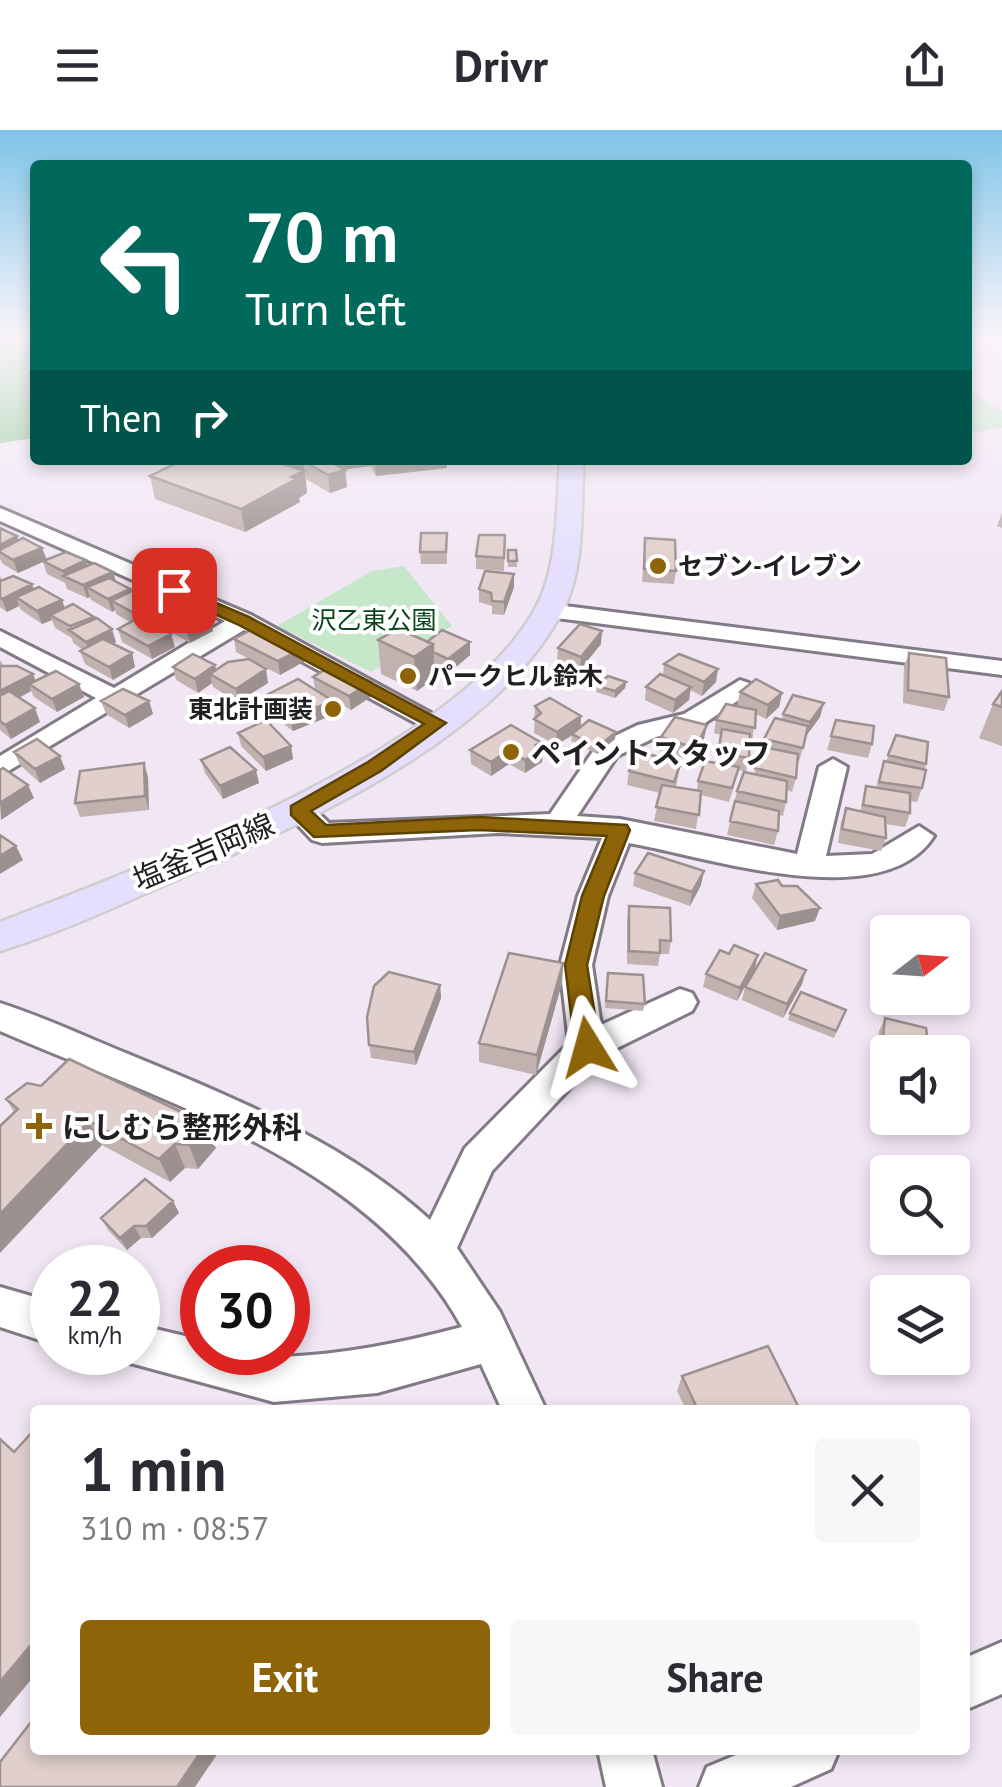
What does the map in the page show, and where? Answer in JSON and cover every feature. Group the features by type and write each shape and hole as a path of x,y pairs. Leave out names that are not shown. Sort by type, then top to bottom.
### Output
{"main road":[{"name":"塩釜吉岡線","path":"0,937 298,810 375,766 436,723 518,655 549,612 558,583 571,465"}],"street":[{"path":"0,514 243,620 436,723"},
{"path":"549,612 1002,668"},
{"path":"0,768 243,620"},
{"path":"0,638 115,698"},
{"path":"558,824 606,750 647,731 693,720 740,688"},
{"path":"809,865 833,767"},
{"path":"298,810 322,832 479,823 558,824 620,830 809,865 878,864 919,836"},
{"path":"588,1047 576,965 593,896 620,830"},
{"path":"435,1252 478,1160 588,1047 680,1002"},
{"path":"0,1016 310,1154 371,1194 435,1252 492,1340 522,1405"},
{"path":"0,1308 30,1317"},
{"path":"160,1352 274,1380 377,1371 492,1340"},
{"path":"970,1682 1002,1668"},
{"path":"625,1755 634,1787"},
{"path":"727,1787 801,1755"}],"green space":[{"path":"0,414 30,414 30,439 0,443"},
{"path":"972,414 1002,414 1002,428 972,432"},
{"name":"沢乙東公園","path":"404,566 452,626 371,672 277,626 372,571"}],"building":[{"path":"173,465 287,465 304,471 241,509 150,476"},
{"path":"310,465 336,465 345,470 328,475"},
{"path":"0,528 17,536 0,545"},
{"path":"421,533 447,533 446,552 420,552"},
{"path":"479,535 505,535 504,558 476,556"},
{"path":"23,538 42,548 13,560 0,552 0,550"},
{"path":"645,538 675,540 676,571 644,569"},
{"path":"508,550 516,550 517,561 508,561"},
{"path":"66,552 86,560 63,571 43,561"},
{"path":"94,563 113,572 83,585 63,576"},
{"path":"485,571 514,574 504,602 492,601 491,593 479,589"},
{"path":"13,576 32,584 2,599 0,581"},
{"path":"109,578 130,589 108,599 87,587"},
{"path":"39,587 62,600 37,611 16,597"},
{"path":"138,588 161,601 136,614 112,601"},
{"path":"73,604 94,617 70,626 50,615"},
{"path":"181,604 210,618 186,630 160,615"},
{"path":"97,618 112,629 86,642 69,630"},
{"path":"138,618 171,634 148,646 118,629"},
{"path":"580,624 602,631 581,657 558,648"},
{"path":"258,626 303,648 278,661 234,639"},
{"path":"398,629 433,644 414,657 378,640"},
{"path":"442,630 470,642 448,659 433,652 433,644 427,642"},
{"path":"103,639 132,653 109,667 80,651"},
{"path":"909,653 946,658 949,697 908,690"},
{"path":"193,654 215,665 195,679 173,667"},
{"path":"679,654 718,669 704,682 664,664"},
{"path":"249,659 266,669 236,689 210,674 228,662"},
{"path":"333,665 371,682 349,696 313,677"},
{"path":"0,666 17,666 33,674 0,691"},
{"path":"56,671 79,684 52,699 29,684"},
{"path":"660,674 691,687 675,700 646,687"},
{"path":"608,676 626,682 615,691 597,686"},
{"path":"298,679 333,701 290,718 263,697"},
{"path":"756,679 782,693 768,705 740,692"},
{"path":"123,689 149,701 125,715 101,701"},
{"path":"9,691 35,708 5,725 0,721 0,696"},
{"path":"1002,691 1002,707 993,704"},
{"path":"793,695 824,703 810,722 783,714"},
{"path":"550,698 581,716 557,732 534,719 541,713 535,706"},
{"path":"726,704 756,710 755,728 716,720"},
{"path":"675,717 707,725 695,748 661,737"},
{"path":"775,718 808,726 803,748 764,739"},
{"path":"266,720 291,746 263,757 238,733"},
{"path":"589,720 616,732 598,747 572,734"},
{"path":"836,720 874,726 872,744 831,736"},
{"path":"511,725 540,742 536,745 543,748 525,760 509,750 491,762 470,750"},
{"path":"722,729 750,734 749,758 718,753"},
{"path":"896,735 928,742 926,764 888,755"},
{"path":"37,739 60,756 35,769 14,752"},
{"path":"230,747 256,770 220,786 201,760"},
{"path":"763,747 798,754 796,778 755,768"},
{"path":"639,752 681,762 674,782 629,771"},
{"path":"705,761 739,767 732,788 698,781"},
{"path":"884,761 926,770 922,788 879,782"},
{"path":"144,763 145,796 75,803 80,771"},
{"path":"3,768 28,785 0,803 0,770"},
{"path":"744,772 787,781 786,802 737,791"},
{"path":"662,785 701,791 699,815 656,807"},
{"path":"866,786 910,793 910,813 863,805"},
{"path":"735,801 779,811 778,831 730,821"},
{"path":"846,808 885,817 886,838 842,829"},
{"path":"0,835 16,846 0,856"},
{"path":"648,853 704,871 692,892 635,873"},
{"path":"778,880 782,886 797,886 820,908 780,916 756,884"},
{"path":"629,906 670,908 671,941 660,940 660,953 629,951"},
{"path":"734,945 758,955 740,988 706,974 720,950 729,954"},
{"path":"509,953 563,963 537,1055 479,1043"},
{"path":"765,953 806,970 787,1004 745,987"},
{"path":"389,972 440,985 414,1052 369,1045 367,1017 374,986"},
{"path":"608,973 643,975 645,1004 606,1001"},
{"path":"801,992 846,1010 836,1031 790,1013"},
{"path":"885,1018 926,1028 927,1035 883,1035"},
{"path":"69,1059 207,1124 189,1145 175,1144 159,1159 89,1121 0,1214 0,1126 18,1109 6,1099 27,1083 41,1086"},
{"path":"145,1179 173,1201 146,1226 134,1226 120,1238 101,1218"},
{"path":"768,1346 798,1405 696,1405 682,1376"},
{"path":"30,1434 30,1646 0,1682 0,1439 14,1452"},
{"path":"30,1723 30,1755 199,1755 177,1787 0,1787 0,1762"}],"place":[{"name":"セブン-イレブン","path":"658,566"},
{"name":"パークヒル鈴木","path":"408,676"},
{"name":"東北計画装","path":"333,709"},
{"name":"ペイントスタッフ","path":"511,752"},
{"name":"にしむら整形外科","path":"39,1126"}],"route":[{"path":"174,590 243,620 436,723 375,766 298,810 322,832 479,823 620,830 593,896 576,965 588,1047"}]}
